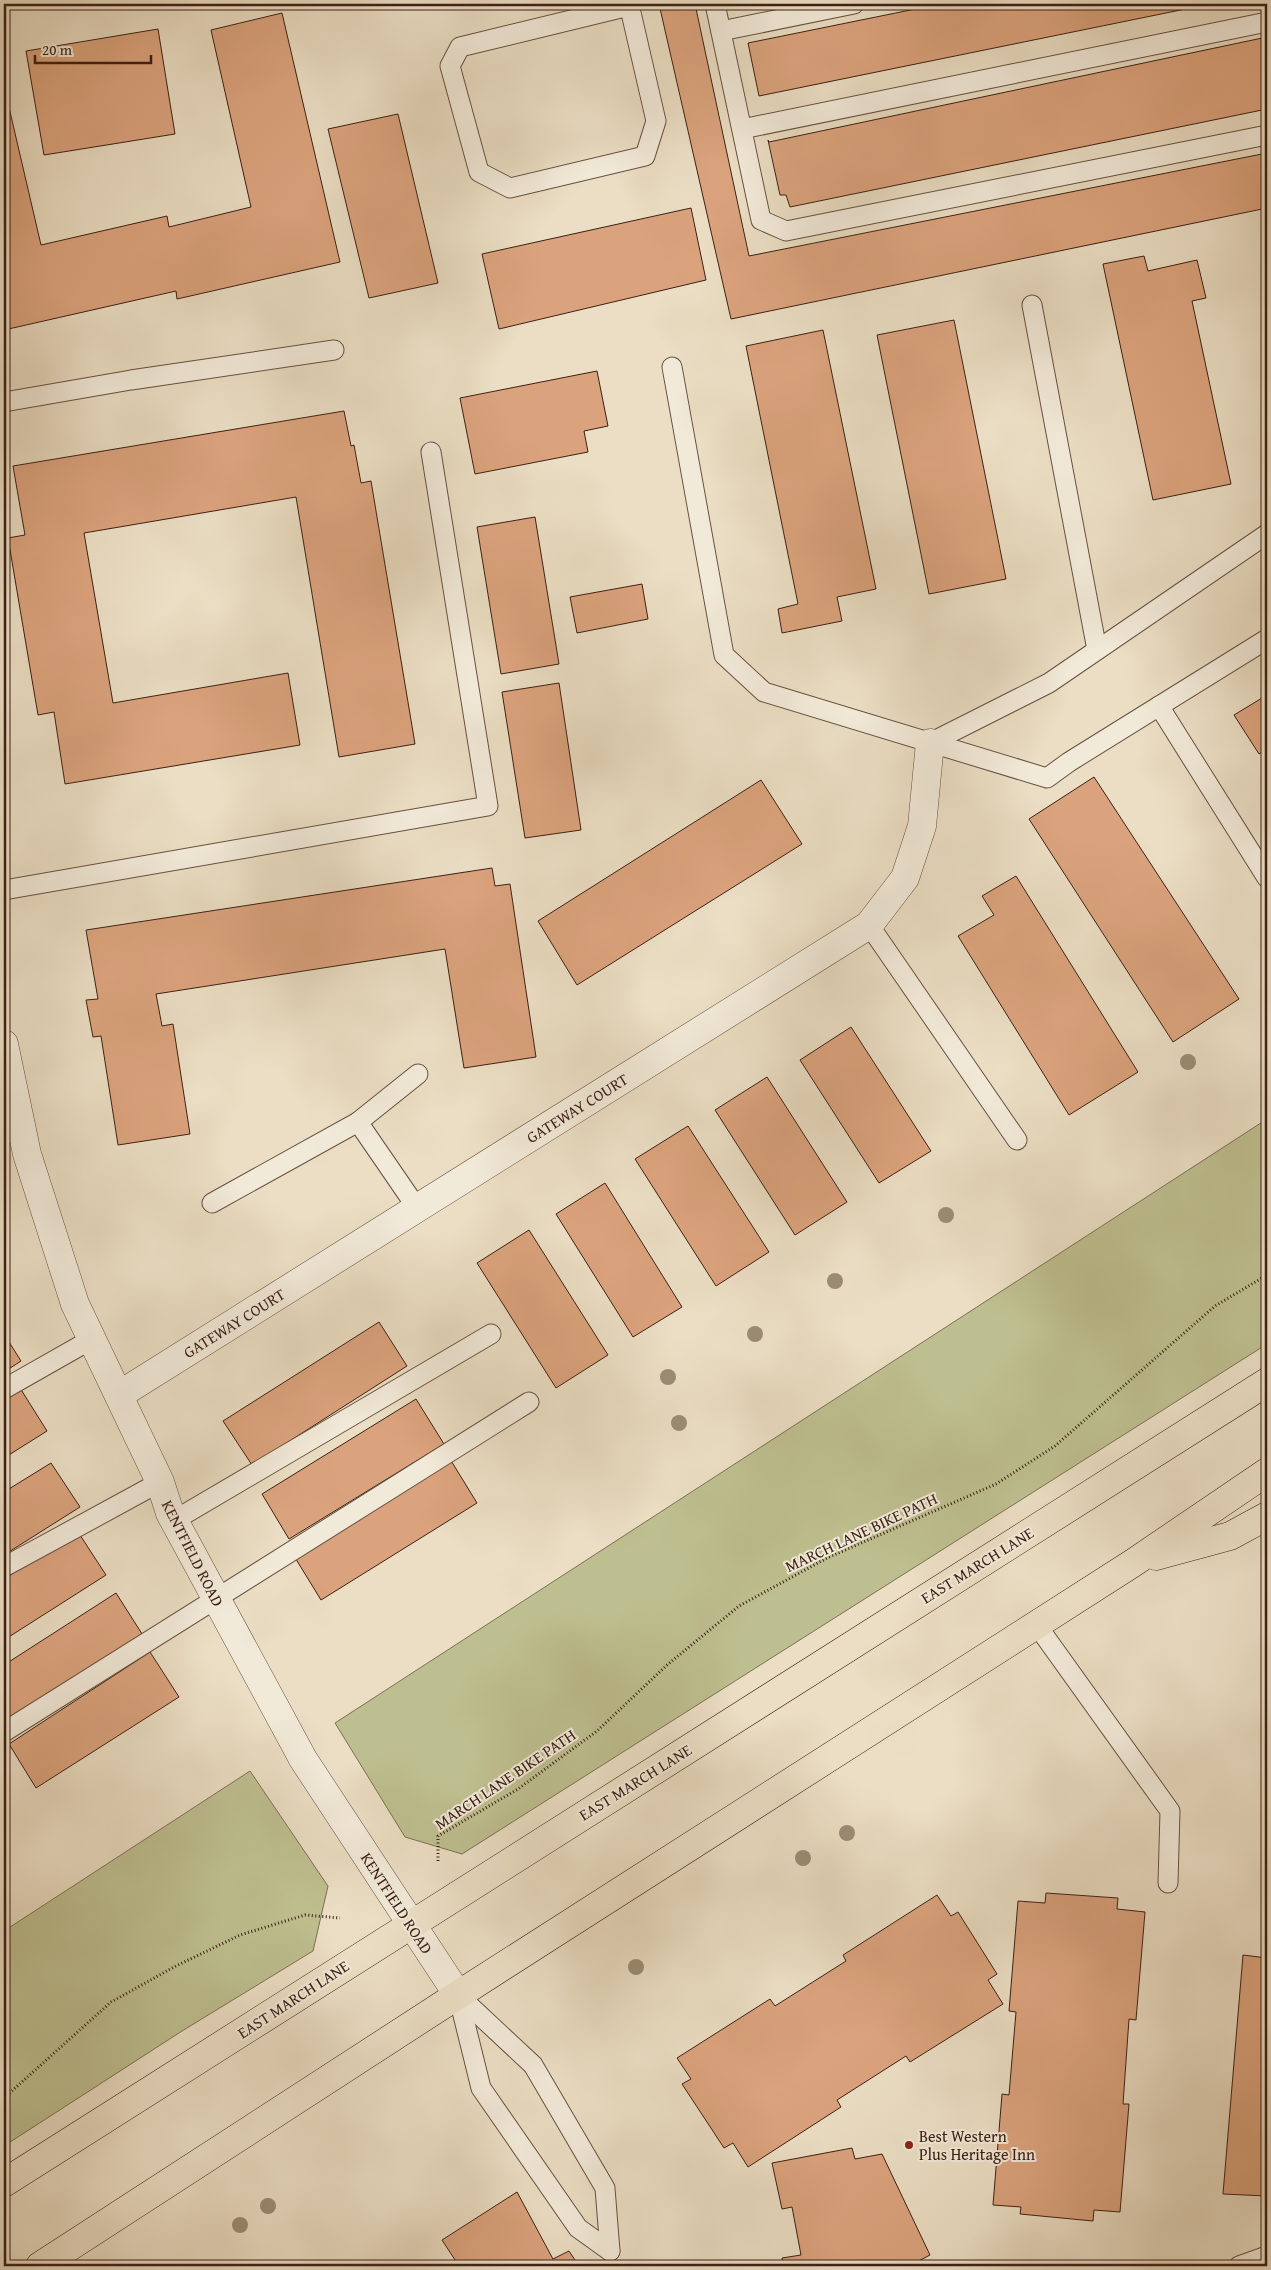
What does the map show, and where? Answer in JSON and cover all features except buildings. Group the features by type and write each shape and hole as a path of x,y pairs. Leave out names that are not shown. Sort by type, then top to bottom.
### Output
{"main road":[{"name":"EAST MARCH LANE","path":"4,2183 1267,1382"},
{"path":"40,2266 458,1995 1133,1563 1267,1472"},
{"path":"1133,1563 1230,1536 1267,1516"}],"street":[{"name":"GATEWAY COURT","path":"119,1395 869,925 905,878 922,826 930,743"},
{"name":"KENTFIELD ROAD","path":"5,1061 28,1154 75,1304 160,1482 173,1521 302,1759 458,1995"}],"lane":[{"path":"715,4 762,220 786,231 1267,135"},
{"path":"721,31 854,4"},
{"path":"629,5 656,121 645,156 510,188 479,172 450,66 460,47 629,5"},
{"path":"742,129 1267,22"},
{"path":"1032,305 1097,650"},
{"path":"4,402 131,380 334,350"},
{"path":"672,367 724,655 764,692 1046,778 1267,639"},
{"path":"4,890 488,806 431,452"},
{"path":"930,743 1049,683 1267,534"},
{"path":"1159,706 1267,878"},
{"path":"869,925 1017,1140"},
{"path":"212,1203 358,1122 418,1074"},
{"path":"358,1122 417,1208"},
{"path":"173,1521 491,1334"},
{"path":"4,1390 92,1339"},
{"path":"4,1732 529,1402"},
{"path":"4,1567 160,1482"},
{"path":"1036,1624 1170,1811 1168,1883"},
{"path":"458,1995 533,2065 538,2073 605,2188 610,2251 578,2228 481,2088 458,1995"},
{"path":"1239,2266 1267,2256"}],"path":[{"name":"MARCH LANE BIKE PATH","path":"438,1861 438,1836 518,1789 597,1731 666,1665 739,1606 827,1558 996,1484 1055,1446 1215,1306 1267,1275"},
{"path":"4,2098 111,2002 174,1967 240,1935 305,1915 340,1918"}],"green space":[{"path":"1267,1119 1267,1344 462,1854 405,1837 335,1723"},
{"path":"250,1771 328,1886 313,1951 182,2031 4,2146 4,1931"}],"place":[{"name":"Best Western Plus Heritage Inn","path":"909,2145"}]}
